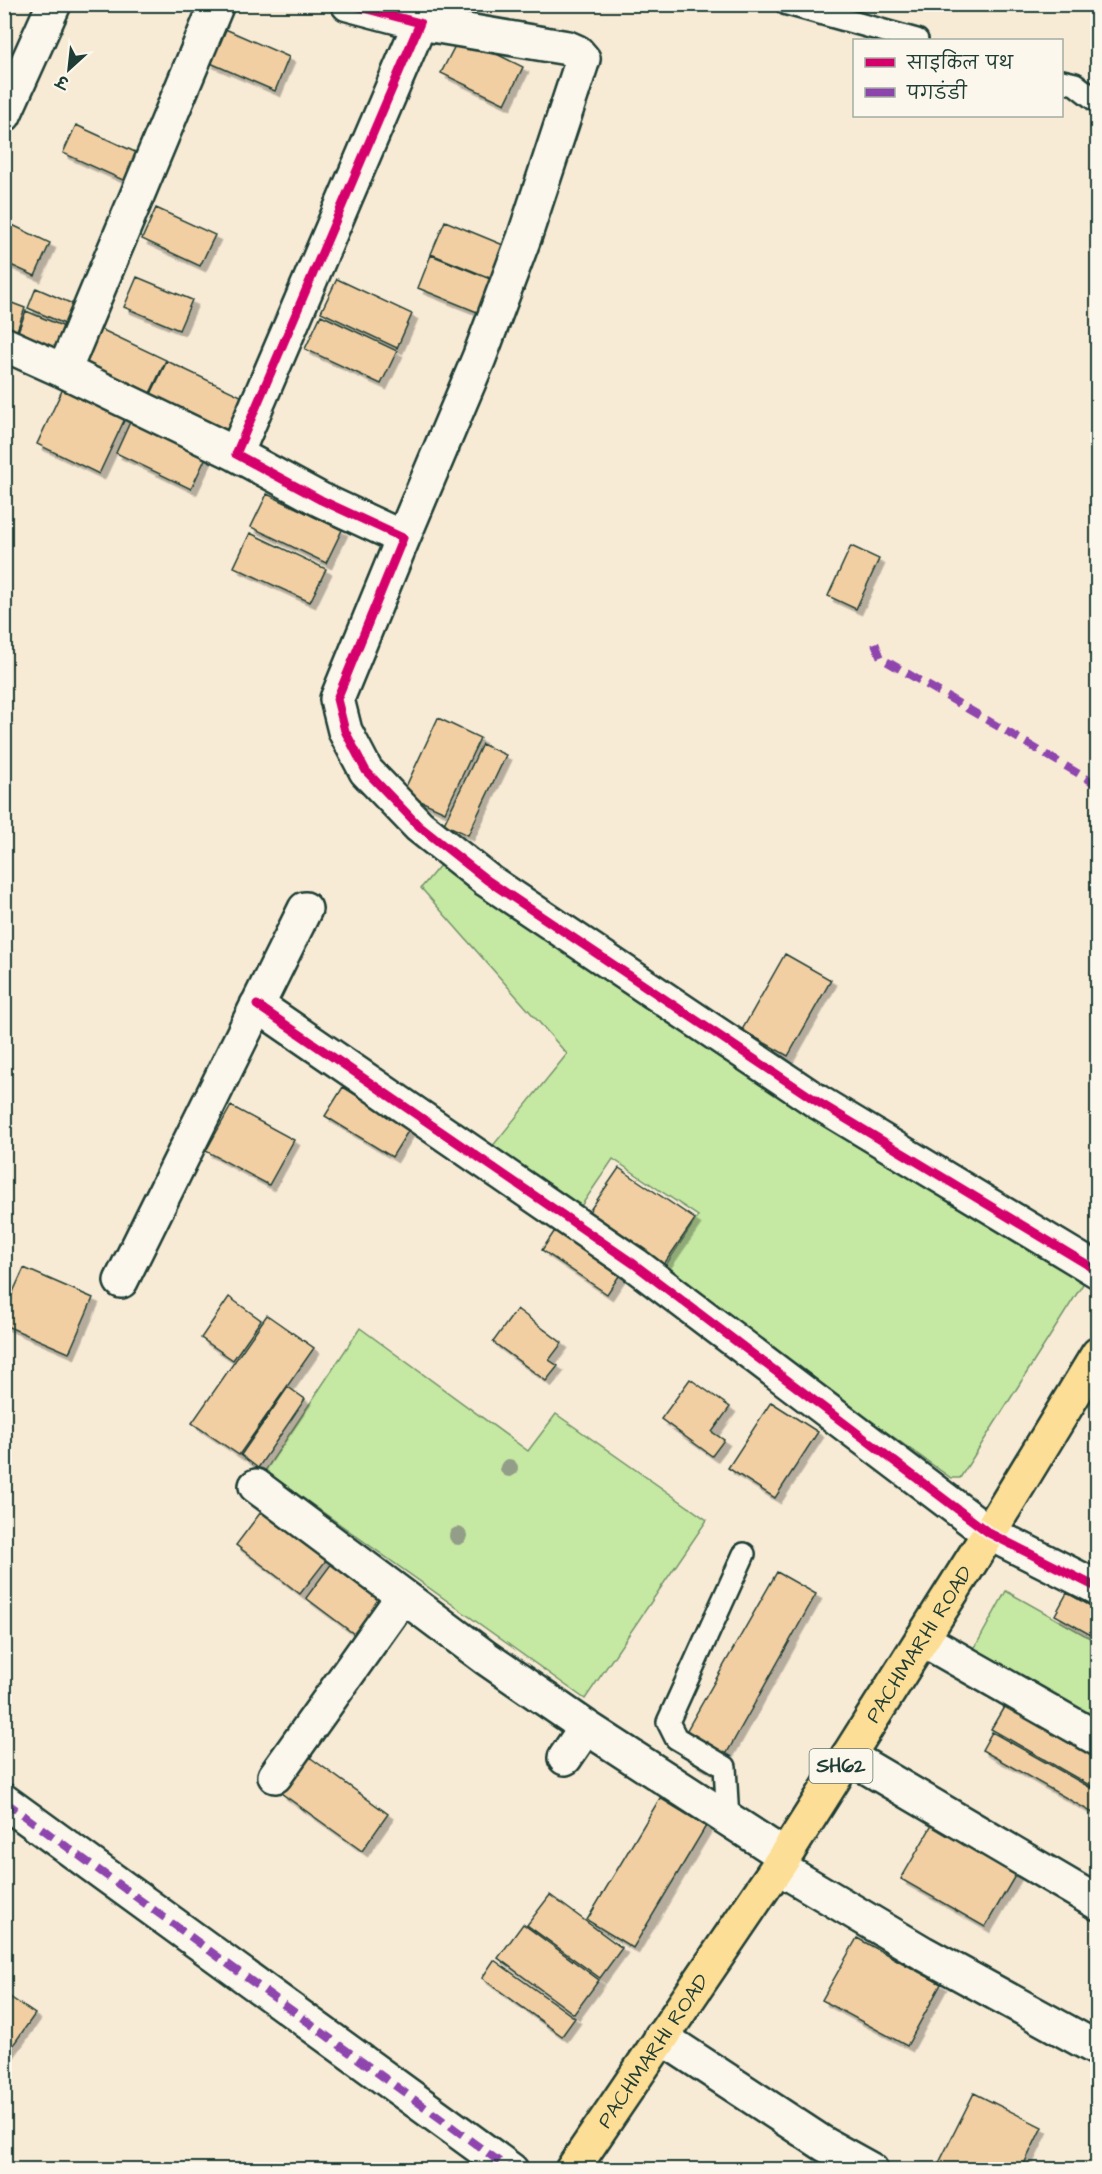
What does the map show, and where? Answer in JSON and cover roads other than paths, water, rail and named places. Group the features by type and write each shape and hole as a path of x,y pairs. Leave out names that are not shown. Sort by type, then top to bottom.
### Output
{"main road":[{"name":"PACHMARHI ROAD","path":"572,2169 781,1861 989,1533 1098,1354"}],"street":[{"path":"4,115 54,4"},
{"path":"64,371 217,4"},
{"path":"348,4 424,14 568,48 577,52 583,59 524,238 483,348 337,699 345,731 366,771 419,826 487,880 630,978 818,1102 1098,1271"},
{"path":"236,454 424,14"},
{"path":"4,344 236,454 321,500 403,538"},
{"path":"121,1281 305,909"},
{"path":"257,1005 634,1264 989,1533 1098,1588"},
{"path":"256,1486 403,1596 586,1727 728,1820 781,1861 923,1953 1098,2049"},
{"path":"275,1776 403,1596"},
{"path":"922,1639 1098,1739"},
{"path":"565,1758 586,1727"},
{"path":"848,1756 1098,1903"},
{"path":"4,1801 511,2169"},
{"path":"662,2037 824,2144 871,2169"}],"lane":[{"path":"787,4 912,39"},
{"path":"1063,81 1075,84 1098,102"},
{"path":"728,1820 725,1767 676,1738 668,1722 744,1554"}]}
